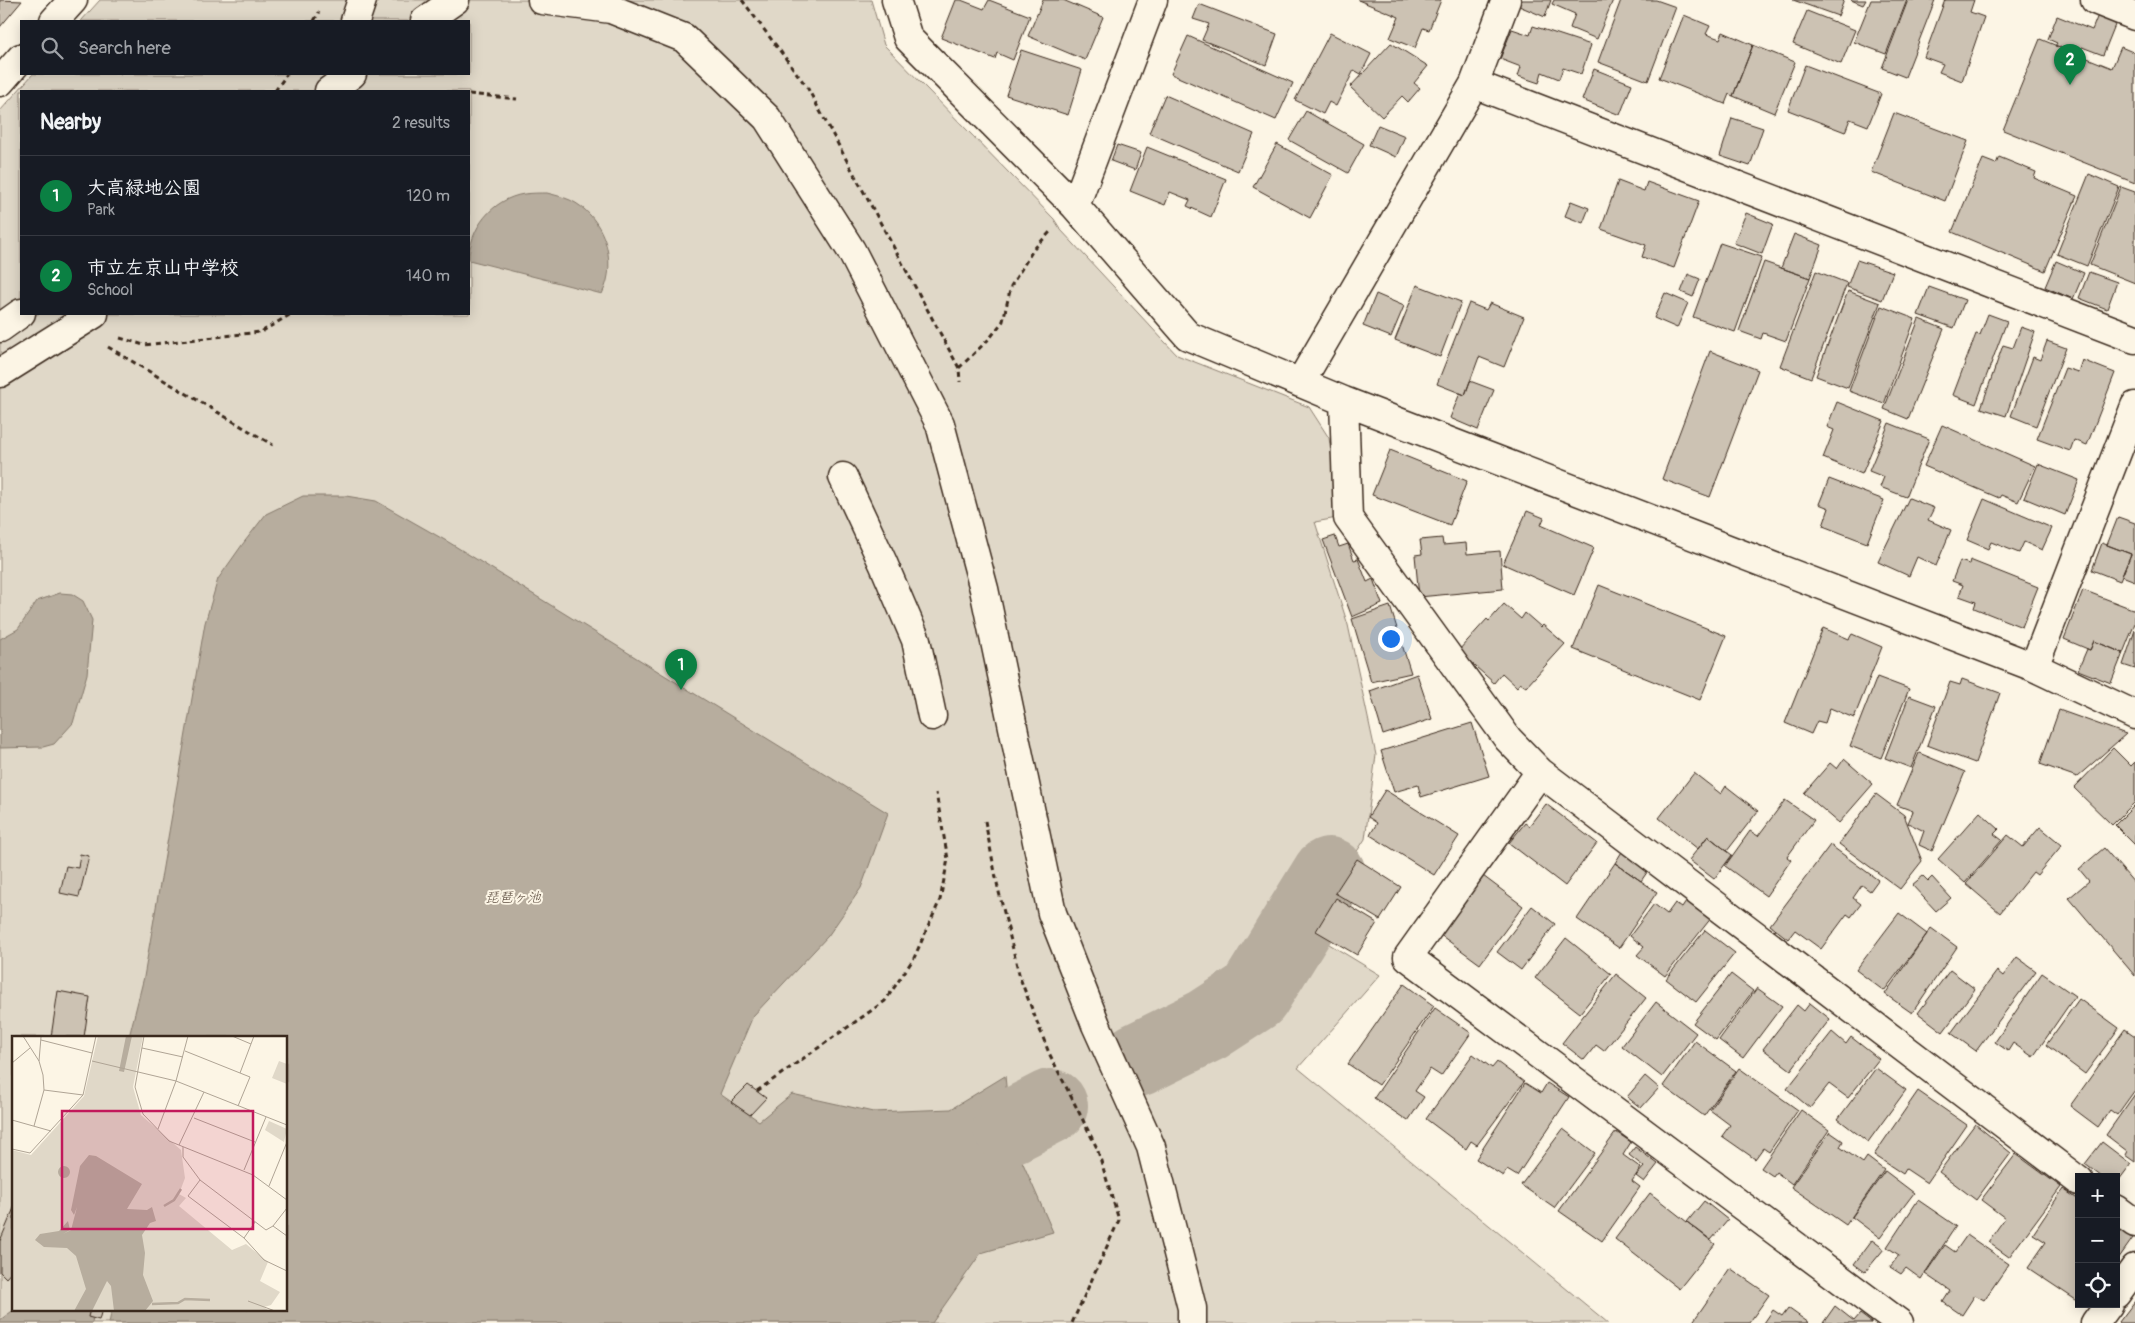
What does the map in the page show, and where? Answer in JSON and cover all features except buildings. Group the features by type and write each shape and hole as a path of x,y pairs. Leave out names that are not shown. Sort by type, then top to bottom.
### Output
{"street":[{"path":"55,20 73,0"},
{"path":"355,20 362,0"},
{"path":"426,20 455,0"},
{"path":"542,0 605,5 684,38 767,118 851,250 940,424 984,589 1052,912 1096,1025 1151,1147 1192,1308 1192,1323"},
{"path":"896,0 908,38 1075,206 1188,336 1344,401 2034,667 2135,715"},
{"path":"1075,206 1153,0"},
{"path":"1300,383 1474,84 1506,0"},
{"path":"2095,0 2135,16"},
{"path":"0,82 20,59"},
{"path":"1474,84 2135,339"},
{"path":"0,328 20,314"},
{"path":"0,373 83,320"},
{"path":"1344,401 1348,518 1508,739 1540,772 2075,1177"},
{"path":"2034,667 2135,406"},
{"path":"843,477 916,640 932,716"},
{"path":"1540,772 1408,958 1899,1323"},
{"path":"2120,1212 2135,1223"},
{"path":"2120,1289 2135,1268"},
{"path":"2095,1323 2106,1308"}],"path":[{"path":"276,90 286,75"},
{"path":"470,94 517,99"},
{"path":"959,368 990,338 1003,321 1010,286 1033,250 1075,206"},
{"path":"83,320 144,344 261,332 289,315"},
{"path":"83,320 273,444"},
{"path":"757,1092 885,1001 914,958 940,900 948,859 936,793"},
{"path":"985,821 998,888 1020,978 1049,1053 1097,1148 1119,1220 1072,1323"}],"shaded area":[{"path":"100,0 871,0 884,45 1054,219 1061,230 1177,355 1309,407 1329,438 1335,482 1337,518 1315,522 1348,625 1376,755 1365,839 1306,930 1380,975 1298,1068 1608,1323 0,1323 0,111 32,75 470,75 470,20 82,20"}],"water":[{"path":"547,193 562,197 582,207 591,216 605,240 608,254 609,268 602,294 470,260 470,248 473,237 484,217 502,202 524,194"},
{"name":"琵琶ヶ池","path":"303,496 346,496 376,501 450,543 888,813 861,888 828,936 753,1016 720,1094 759,1121 792,1094 873,1112 951,1109 1005,1076 1011,1136 1053,1232 981,1253 932,1323 109,1323 112,1310 288,1310 288,1036 129,1036 144,977 205,623 218,579 266,514"},
{"path":"60,593 72,594 83,601 92,620 87,674 73,723 54,744 43,747 0,748 0,639 18,629 37,601"},
{"path":"14,1310 86,1310 93,1315 92,1323 0,1323 0,1320"}],"waterway":[{"path":"1137,1060 1208,1025 1254,995 1329,874"},
{"path":"1010,1127 1051,1106"}],"place":[{"name":"市立左京山中学校","path":"2070,85"},
{"name":"大高緑地公園","path":"681,690"}]}
